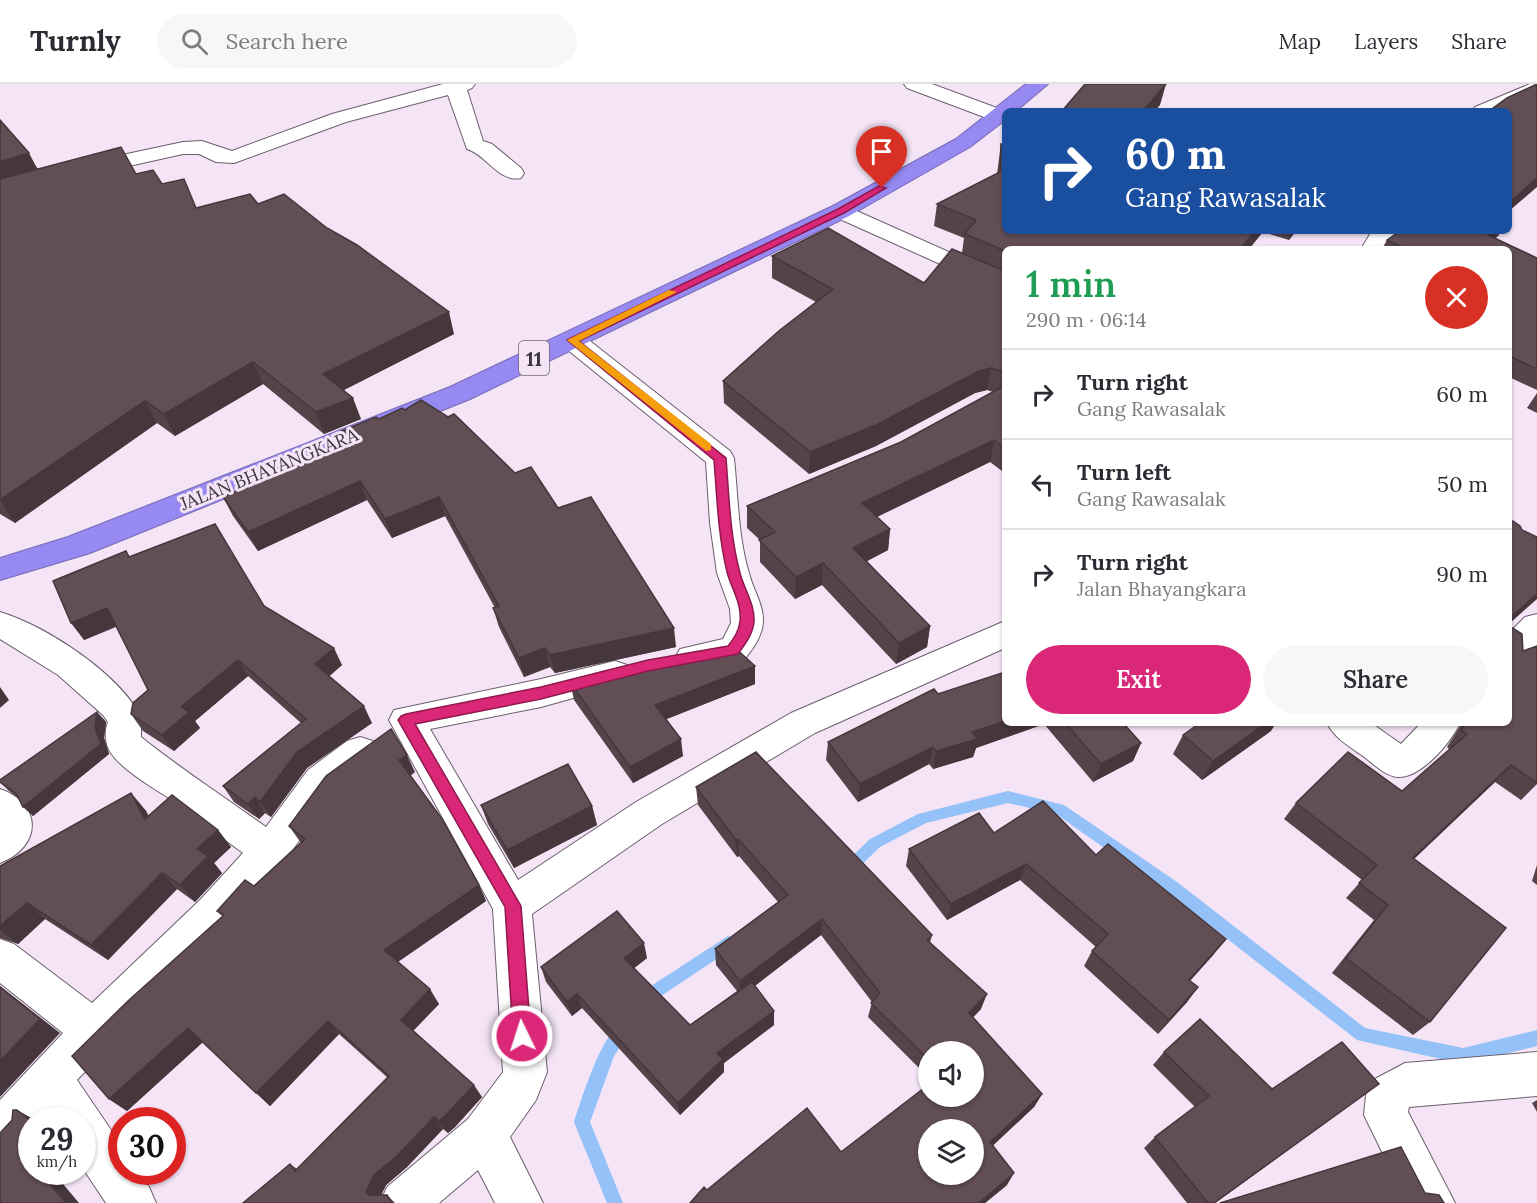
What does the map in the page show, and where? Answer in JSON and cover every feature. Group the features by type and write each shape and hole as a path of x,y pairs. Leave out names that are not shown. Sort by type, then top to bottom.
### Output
{"highway":[{"name":"JALAN BHAYANGKARA","path":"1009,108 1038,84"},
{"name":"JALAN BHAYANGKARA","path":"0,569 101,537 460,393 841,211 963,143 1002,114"}],"street":[{"path":"914,84 999,116"},
{"path":"0,195 88,169 183,148 202,147 224,157 234,157 339,118 461,85 474,145 485,148 513,173"},
{"path":"1489,108 1537,88"},
{"path":"841,211 1002,285"},
{"path":"0,1132 94,1031 214,913 270,851 321,781 406,720 541,693 653,665 733,650 743,637 747,623 747,609 734,573 740,518 720,458 572,340"},
{"path":"0,624 81,673 108,696 126,720 123,728 123,744 164,777 189,792 270,851"},
{"path":"1512,651 1537,626"},
{"path":"513,906 649,813 803,723 1002,635"},
{"path":"403,1203 484,1135 521,1085 525,1072 513,906 406,720"},
{"path":"1348,726 1399,762 1408,759 1440,726"},
{"path":"0,805 14,818 13,831 0,846"},
{"path":"0,957 94,1031"},
{"path":"1432,1203 1386,1115 1388,1095 1405,1085 1537,1074"},
{"path":"50,1078 69,1107"},
{"path":"484,1135 520,1203"},
{"path":"96,1148 133,1203"}],"building":[{"path":"1085,84 1166,84 1146,108 1065,108"},
{"path":"1537,84 1537,178 1512,200 1512,108 1493,108 1507,98"},
{"path":"0,120 29,153 0,162"},
{"path":"1001,144 1002,234 1252,234 1242,246 1002,246 1002,250 965,234 976,220 937,204 1000,172"},
{"path":"121,147 136,174 153,170 162,184 184,179 196,208 250,194 258,204 284,194 327,228 357,245 449,312 323,374 353,398 316,412 253,362 164,414 145,401 0,500 0,179"},
{"path":"828,228 924,283 952,249 1002,270 1002,372 991,368 979,371 878,424 810,452 723,381 780,330 833,289 772,256"},
{"path":"1396,234 1489,234 1511,246 1400,246 1387,240"},
{"path":"1512,246 1537,258 1537,369 1512,357"},
{"path":"1002,387 1002,446 994,440 862,503 890,529 853,548 930,626 899,643 823,563 796,577 759,540 775,532 747,506 901,442"},
{"path":"421,400 448,417 454,414 515,473 531,467 558,508 591,497 674,628 550,655 545,648 519,658 493,608 499,606 439,497 385,519 360,481 248,532 223,497 278,472 275,469 347,439 339,432 376,417 379,419 402,408 405,410"},
{"path":"1512,522 1522,530 1537,537 1537,594 1512,616"},
{"path":"215,524 264,606 334,648 315,664 364,706 297,752 260,802 255,797 248,804 223,786 306,719 238,660 181,707 189,712 162,735 131,714 133,703 148,690 107,608 71,623 53,581 126,551 129,557"},
{"path":"1512,628 1522,634 1523,651 1537,646 1537,783 1511,765 1413,858 1506,928 1430,1022 1346,958 1388,905 1359,883 1377,865 1296,803 1348,752 1402,791 1467,734 1461,730 1464,726 1512,726"},
{"path":"733,646 755,666 655,705 681,739 630,767 570,682"},
{"path":"1002,673 1002,722 972,732 978,739 936,751 933,747 860,784 828,742 934,689 938,694"},
{"path":"97,712 95,728 101,744 23,807 16,793 0,780"},
{"path":"1068,726 1126,726 1141,743 1101,764"},
{"path":"1196,726 1262,726 1213,761 1183,735"},
{"path":"391,729 407,755 399,760 442,819 479,885 384,950 430,989 401,1020 474,1085 446,1115 439,1121 434,1117 397,1156 374,1175 366,1192 369,1195 387,1195 392,1203 243,1203 290,1164 295,1171 389,1076 328,1021 256,1093 188,1028 109,1099 72,1056 129,1000 224,915 217,911 245,880 254,886 305,839 289,826 326,776"},
{"path":"756,752 932,935 927,940 987,994 969,1013 1042,1094 990,1142 1014,1173 979,1203 690,1203 704,1187 707,1190 807,1108 841,1152 918,1093 918,1107 984,1107 984,1041 918,1041 918,1049 871,1003 880,993 822,919 740,981 715,949 788,895 738,839 736,840 696,787"},
{"path":"568,764 592,806 507,850 481,805"},
{"path":"131,793 145,819 172,795 218,830 197,849 208,856 180,885 162,873 91,945 27,903 0,926 0,866"},
{"path":"1043,801 1096,855 1108,844 1226,939 1189,980 1198,987 1169,1020 1092,951 1108,934 1026,864 951,904 909,849 979,813 994,833"},
{"path":"617,911 644,943 624,958 690,1025 752,982 774,1011 717,1053 723,1059 678,1103 577,994 567,1002 541,967"},
{"path":"0,987 40,1019 0,1061"},
{"path":"1200,1019 1272,1089 1342,1042 1379,1084 1214,1203 1208,1203 1155,1137 1209,1096 1164,1052"},
{"path":"13,1110 17,1110 18,1185 51,1185 66,1203 0,1203 0,1133 12,1120"},
{"path":"1401,1147 1425,1193 1439,1195 1444,1203 1220,1203"}],"waterway":[{"path":"847,870 875,843 923,818 1008,797 1059,809 1172,887 1362,1035 1463,1056 1537,1038"},
{"path":"645,1003 653,993 728,943"},
{"path":"615,1203 582,1122 608,1051 623,1031"}],"slow traffic":[{"path":"672,292 572,340 706,447"}],"route":[{"path":"522,1036 513,906 406,720 541,693 648,666 733,650 743,637 747,623 747,609 734,573 725,523 720,458 572,340 841,211 882,188"}]}
